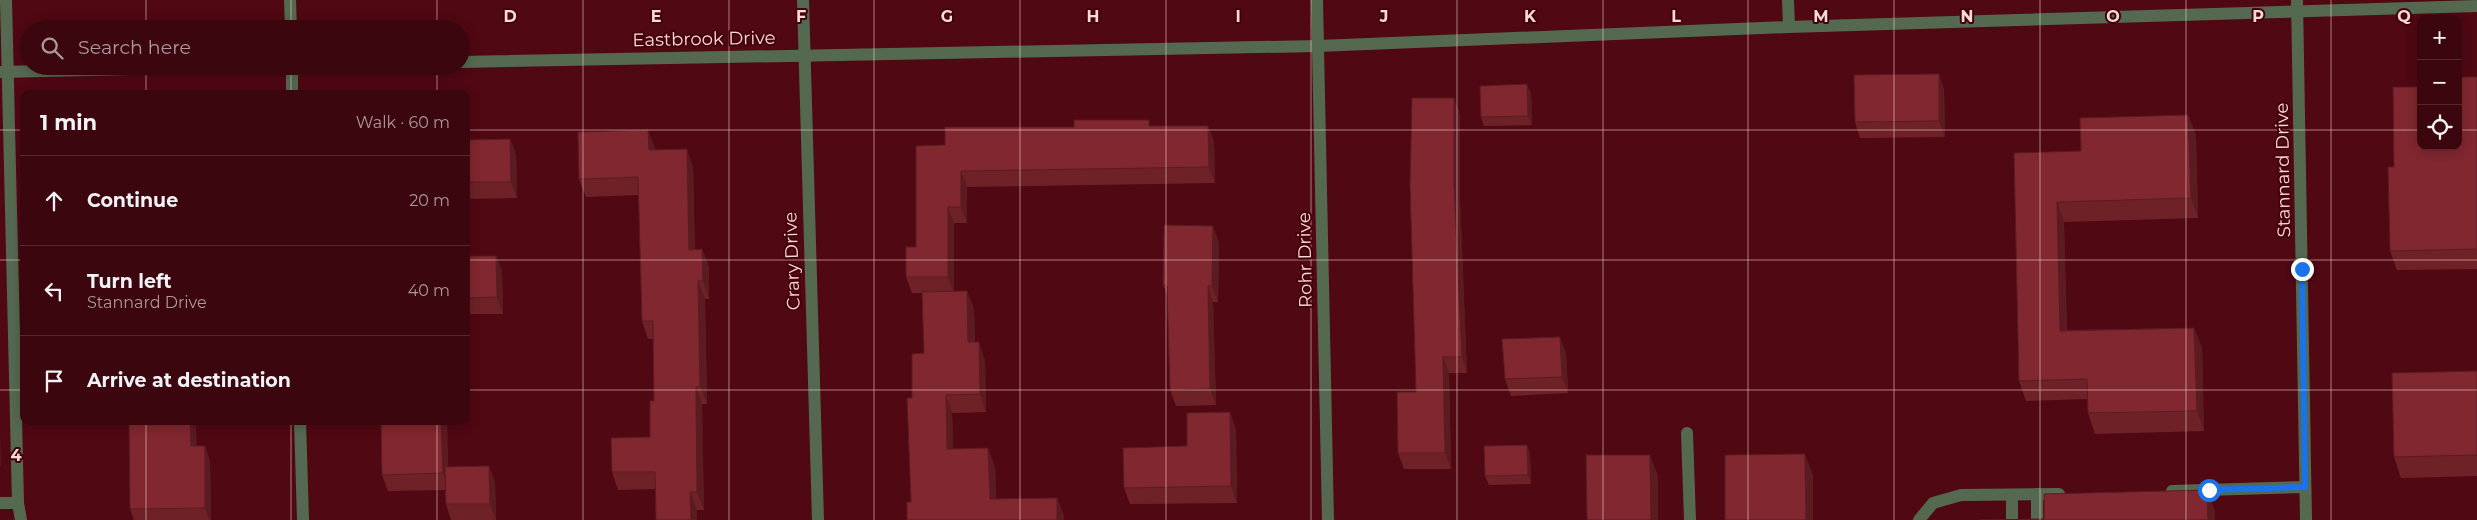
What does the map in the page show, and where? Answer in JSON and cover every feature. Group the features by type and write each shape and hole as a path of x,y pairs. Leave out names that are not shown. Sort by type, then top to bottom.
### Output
{"street":[{"path":"6,0 3,71 6,245 18,502 21,520"},
{"path":"290,0 291,20"},
{"name":"Crary Drive","path":"803,0 818,520"},
{"name":"Rohr Drive","path":"1317,0 1328,520"},
{"path":"1788,0 1789,27"},
{"name":"Eastbrook Drive","path":"470,62 804,54 1318,46 2298,6 2477,6"},
{"name":"Stannard Drive","path":"2298,6 2306,520"},
{"path":"3,71 20,71"},
{"path":"292,75 292,90"},
{"path":"300,425 303,520"},
{"path":"1687,433 1690,520"},
{"path":"2156,491 2305,487"},
{"path":"1918,520 1933,502 1961,495 2076,493"},
{"path":"2037,494 2037,520"},
{"path":"2012,495 2012,520"},
{"path":"0,503 18,502"}],"building":[{"path":"1939,74 1939,121 1855,122 1854,75"},
{"path":"2462,77 2477,77 2477,249 2390,251 2388,167 2394,167 2393,87 2417,87 2417,150 2462,150"},
{"path":"1527,84 1528,116 1481,117 1480,86"},
{"path":"1412,98 1454,98 1454,183 1462,357 1443,357 1445,453 1398,453 1397,392 1416,392 1410,185"},
{"path":"2188,115 2191,198 2057,202 2060,331 2194,328 2197,411 2088,413 2087,379 2019,381 2014,153 2081,151 2080,118"},
{"path":"1074,120 1149,120 1149,126 1208,126 1209,167 961,171 961,207 948,207 948,277 906,277 906,247 916,247 916,146 945,145 945,127 1074,127"},
{"path":"648,130 649,150 687,149 689,250 702,249 703,281 698,281 700,386 696,387 697,492 690,492 691,520 656,520 655,472 612,472 611,438 650,437 650,401 654,401 653,321 642,321 638,177 579,179 578,132"},
{"path":"510,139 511,182 470,182 470,140"},
{"path":"1164,225 1213,226 1212,286 1208,286 1210,389 1170,390 1167,286 1163,285"},
{"path":"470,256 496,256 497,297 470,298"},
{"path":"967,291 968,342 979,342 980,394 946,395 947,449 988,448 990,499 1057,498 1057,520 907,520 907,502 911,502 907,398 912,398 912,354 924,353 922,292"},
{"path":"1560,337 1562,377 1505,379 1502,339"},
{"path":"2477,371 2477,455 2394,457 2392,373"},
{"path":"1230,412 1231,486 1124,488 1123,448 1187,446 1187,413"},
{"path":"129,425 190,425 191,446 205,446 205,508 130,509"},
{"path":"381,425 441,425 443,473 382,475"},
{"path":"1527,445 1528,475 1485,476 1484,446"},
{"path":"1805,454 1806,520 1725,520 1725,455"},
{"path":"1586,455 1650,455 1651,520 1587,520"},
{"path":"489,466 490,504 446,504 445,467"},
{"path":"2207,490 2208,520 1979,520 2044,519 2044,494"}],"route":[{"path":"2209,490 2305,487 2302,269"}]}
